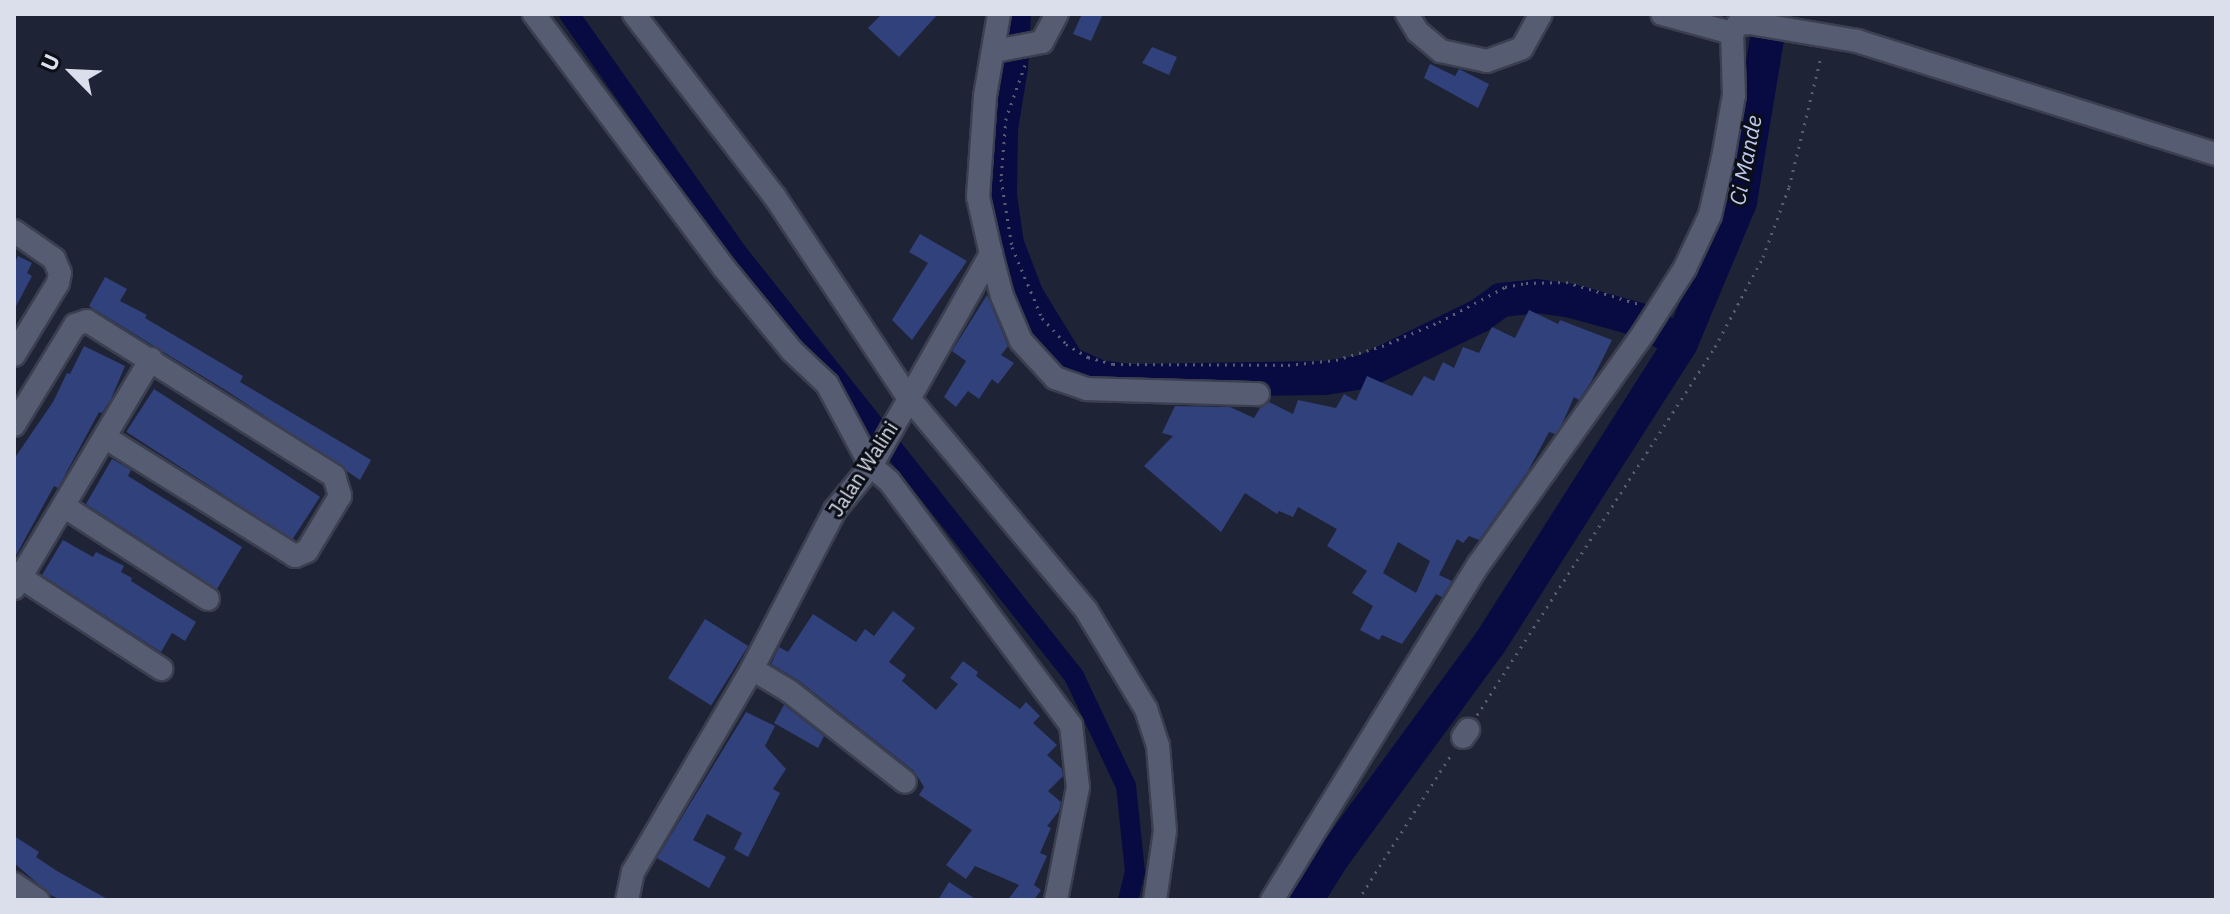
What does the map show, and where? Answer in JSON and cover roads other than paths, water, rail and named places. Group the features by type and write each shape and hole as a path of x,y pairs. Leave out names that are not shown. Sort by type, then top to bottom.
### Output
{"street":[{"path":"534,14 724,268 792,351 827,384 872,463 889,481 1071,725 1078,787 1056,900"},
{"path":"634,14 775,197 906,402 1086,610 1146,709 1158,746 1165,831 1155,900"},
{"path":"999,14 999,50 985,96 978,197 1002,296 1021,341 1055,378 1087,389 1258,394"},
{"path":"999,50 1035,43 1057,14"},
{"path":"1407,14 1418,32 1441,51 1487,61 1522,48 1541,14"},
{"path":"1662,14 1741,28 1818,33 1857,41 2216,154"},
{"path":"1272,900 1479,564 1652,321 1685,268 1710,215 1734,95 1741,28"},
{"path":"14,231 54,259 60,273 58,283 14,355"},
{"name":"Jalan Walini","path":"627,900 633,872 752,669 835,510 872,463 991,254"},
{"path":"14,425 81,321 87,321 334,476 340,496 307,551 295,556 106,438"},
{"path":"151,359 65,507 16,579 161,669"},
{"path":"65,507 208,599"},
{"path":"752,669 789,691 905,782"},
{"path":"14,884 38,900"}],"waterway":[{"path":"569,14 740,256 1074,676 1126,786 1135,872 1128,900"},
{"path":"1014,14 1011,67 1001,129 1000,196 1007,244 1027,296 1068,363 1099,377 1134,381 1325,378 1364,372 1479,316 1501,300 1537,296 1572,301 1644,321 1681,343 1489,644 1333,857 1306,900"},
{"name":"Ci Mande","path":"1681,343 1740,202 1771,14"}]}
